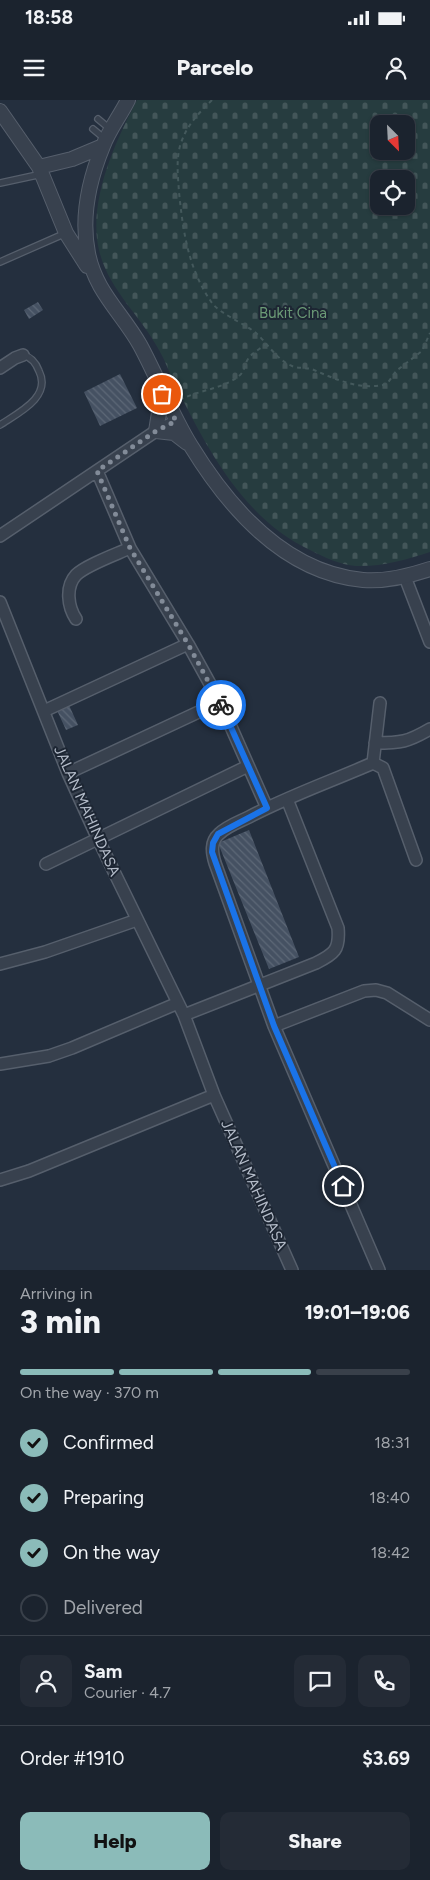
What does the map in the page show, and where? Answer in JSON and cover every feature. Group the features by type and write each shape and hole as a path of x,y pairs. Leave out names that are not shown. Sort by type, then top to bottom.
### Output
{"street":[{"path":"95,280 88,253 85,224 87,197 107,139 128,100"},
{"path":"0,110 41,170 66,234 95,280 140,344 162,394 190,446 231,502 253,525 280,548 298,560 321,571 365,580 405,577 430,569"},
{"path":"41,170 72,159 107,139"},
{"path":"0,368 23,355"},
{"path":"156,431 162,394"},
{"path":"0,536 156,431 176,421"},
{"path":"156,431 174,433 190,446"},
{"path":"97,471 130,548 188,644 220,702 267,808"},
{"path":"76,620 70,607 69,597 70,585 76,575 130,548"},
{"path":"405,577 430,642"},
{"name":"JALAN MAHINDASA","path":"0,602 68,773 184,1015 214,1095 292,1270"},
{"path":"44,711 188,644"},
{"path":"68,773 220,702"},
{"path":"373,763 380,703"},
{"path":"375,743 400,743 418,736 430,728"},
{"path":"379,1270 274,1026 212,852 213,843 218,834 267,808 373,763 383,768 416,860"},
{"path":"46,864 248,766"},
{"path":"184,1015 329,957 337,949 339,939 338,928 287,799"},
{"path":"0,964 45,952 137,920"},
{"path":"274,1026 364,991 376,990 386,993 430,1020"},
{"path":"0,1064 49,1056 178,1003"},
{"path":"0,1180 29,1171 214,1095"}],"lane":[{"path":"98,119 107,139"},
{"path":"93,129 107,139"},
{"path":"0,183 41,170"},
{"path":"0,262 66,234"},
{"path":"0,425 34,401 40,392 42,384 40,372 34,362 28,356 23,355"}],"path":[{"path":"212,100 190,122 180,147 178,173 185,242 195,271 213,305 256,333 292,366 312,369 335,380 374,388 387,384 396,371 422,351 430,333"},
{"path":"170,407 189,395 231,381 239,376 244,371 249,357 266,344"}],"green space":[{"name":"Bukit Cina","path":"137,100 430,100 430,552 384,564 356,566 344,564 310,550 286,536 264,519 245,499 212,454 151,336 122,298 106,271 97,239 96,221 102,185 114,150"}],"building":[{"path":"38,302 43,310 29,319 24,310"},
{"path":"120,374 137,408 100,426 84,392"},
{"path":"68,703 78,725 66,730 56,708"},
{"path":"249,830 299,957 269,969 218,843"}],"way so far":[{"path":"162,394 176,421 156,431 97,471 130,548 188,644 221,705"}],"route":[{"path":"221,705 267,808 218,834 213,843 212,852 274,1026 343,1186"}]}
